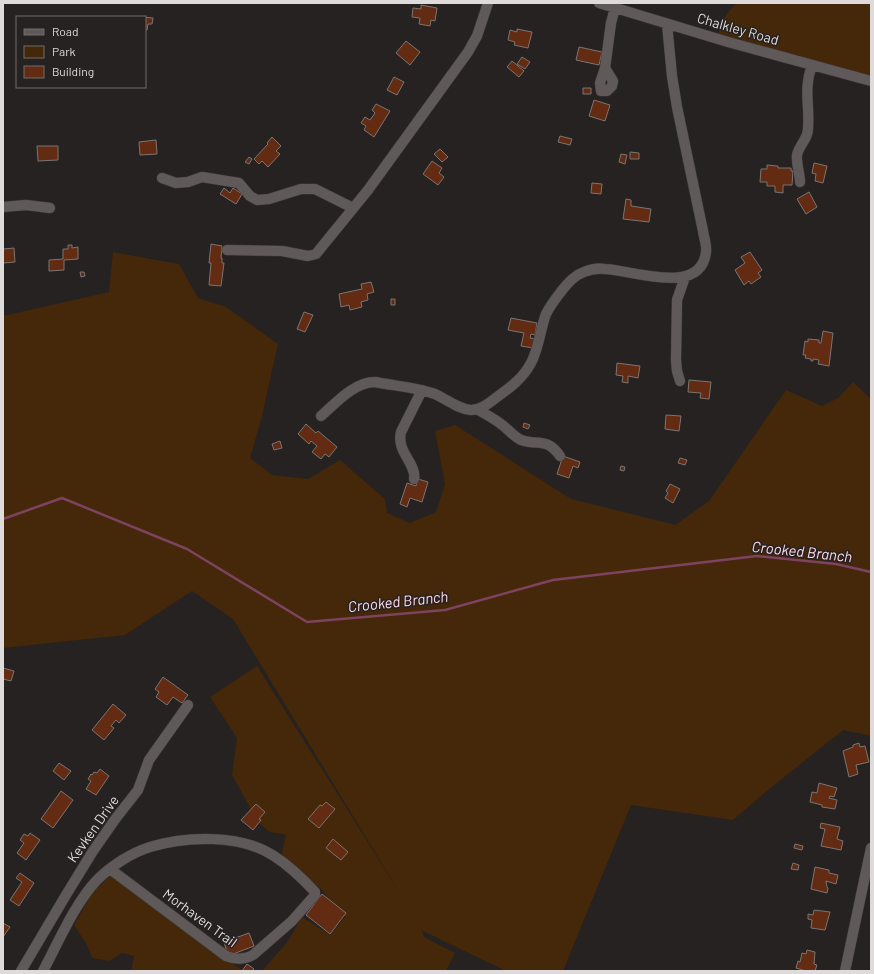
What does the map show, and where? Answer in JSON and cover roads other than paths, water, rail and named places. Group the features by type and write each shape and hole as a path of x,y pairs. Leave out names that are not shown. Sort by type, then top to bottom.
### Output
{"street":[{"path":"227,250 282,251 312,256 316,254 368,190 468,52 477,36 488,3"},
{"name":"Chalkley Road","path":"599,3 812,65 871,80"},
{"path":"605,68 611,23 615,8"},
{"path":"321,416 353,390 368,382 422,390 463,408 476,409 484,407 509,389 524,374 534,356 546,315 568,282 576,276 590,270 605,269 659,277 685,277 696,271 701,266 705,258 706,251 704,231 677,107 668,24"},
{"path":"800,182 797,160 798,154 808,134 807,87 808,76 812,65"},
{"path":"162,178 176,183 188,182 202,177 239,183 250,196 258,200 269,199 301,189 316,189 353,208"},
{"path":"3,207 26,205 50,208"},
{"path":"680,381 676,360 677,300 685,277"},
{"path":"414,479 414,472 400,444 399,438 422,390"},
{"path":"476,409 492,417 520,439 528,442 542,442 556,450 560,456"},
{"name":"Kevken Drive","path":"21,971 93,851 138,790 149,760 188,705"},
{"name":"Morhaven Trail","path":"42,971 81,900 90,888 110,869 122,860 150,847 192,840 228,840 245,844 274,855 309,885 315,892 315,895 292,921 254,955 247,958 233,959 226,956 110,869"},
{"path":"845,971 871,848"}],"waterway":[{"name":"Crooked Branch","path":"3,519 62,498 187,549 307,622 445,610 553,580 757,556 836,564 871,572"}]}
